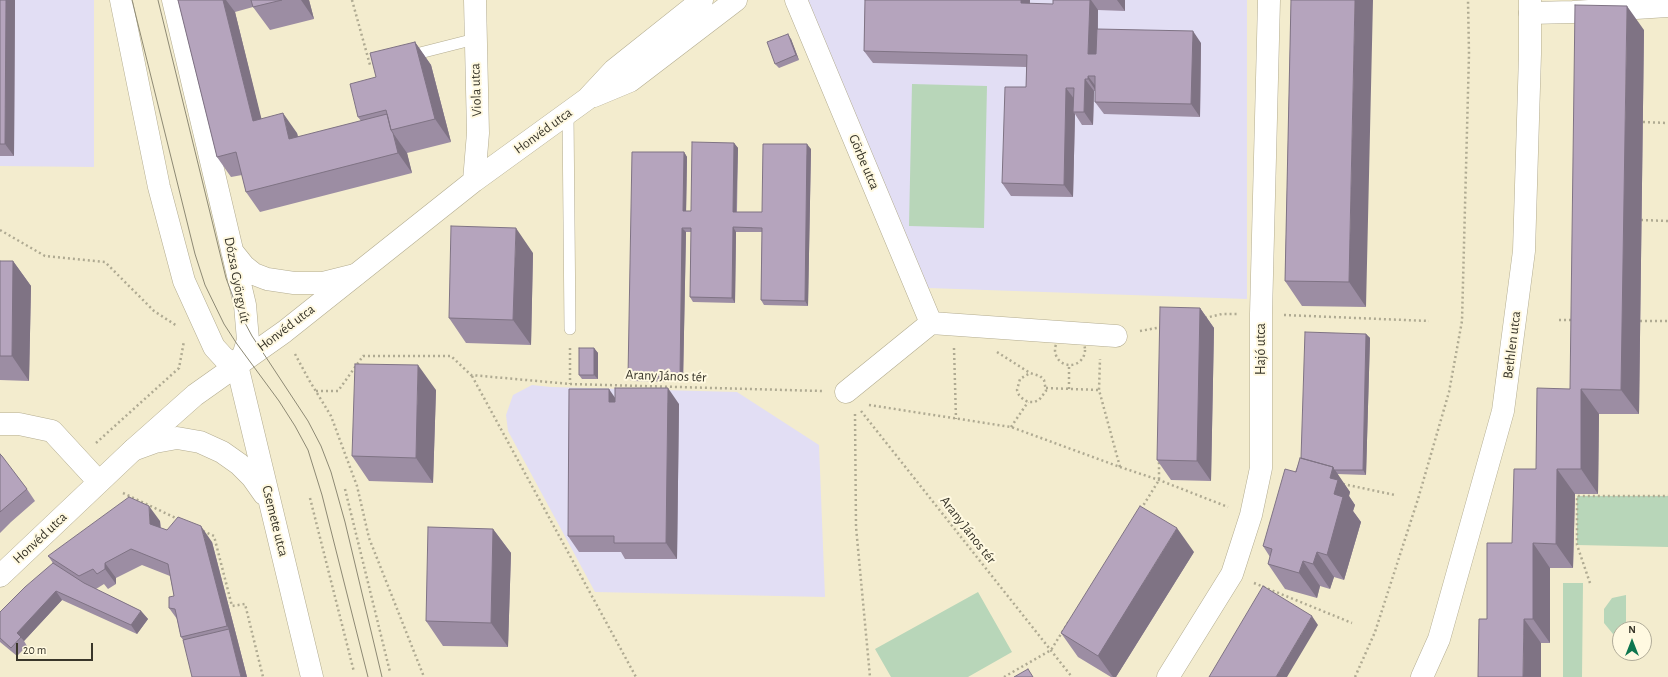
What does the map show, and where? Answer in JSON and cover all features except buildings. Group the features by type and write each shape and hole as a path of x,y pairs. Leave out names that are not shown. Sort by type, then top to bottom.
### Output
{"street":[{"path":"121,0 159,187 184,280 214,348 224,358 237,365"},
{"name":"Dózsa György út","path":"172,0 245,305 248,340 244,354 237,365"},
{"name":"Viola utca","path":"474,181 478,133 475,0"},
{"name":"Honvéd utca","path":"0,576 133,450 195,395 284,332 474,181 568,114 587,99 614,70 702,0"},
{"name":"Honvéd utca","path":"587,99 630,81 736,0"},
{"name":"Görbe utca","path":"796,0 931,323"},
{"name":"Hajó utca","path":"1168,677 1232,574 1251,515 1261,468 1261,314 1269,0"},
{"path":"1530,6 1581,12 1668,6"},
{"name":"Bethlen utca","path":"1422,677 1439,639 1503,410 1524,251 1530,6"},
{"path":"232,250 244,266 254,274 267,279 294,283 323,283 355,275"},
{"path":"850,397 931,323 1108,335"},
{"name":"Csemete utca","path":"237,365 247,412 271,504 312,677"},
{"path":"0,424 19,424 52,431 99,482"},
{"path":"133,450 155,442 177,438 200,442 222,452 239,464 252,477 271,504"}],"lane":[{"path":"370,65 475,39"},
{"path":"568,114 570,329"}],"path":[{"path":"352,0 370,65"},
{"path":"1355,677 1375,632 1418,499 1448,392 1462,321 1469,54 1468,0"},
{"path":"1643,122 1668,123"},
{"path":"1641,220 1668,221"},
{"path":"0,230 45,256 105,262 154,311 170,323 180,327"},
{"path":"1199,319 1222,314 1241,314"},
{"path":"1306,316 1429,321"},
{"path":"1559,320 1578,320"},
{"path":"1640,321 1668,321"},
{"path":"954,325 956,419"},
{"path":"1120,467 1099,390 1108,335 1168,325"},
{"path":"1160,334 1161,327"},
{"path":"570,329 570,384"},
{"path":"78,459 179,368 185,338"},
{"path":"992,349 1030,373 1040,376 1044,380 1046,388 1044,396 1040,400 1028,402 1011,427"},
{"path":"316,391 338,391 363,356 451,356 472,375 636,677"},
{"path":"1069,365 1069,389"},
{"path":"1028,402 1019,395 1017,390 1020,379 1030,373"},
{"name":"Arany János tér","path":"472,375 570,384 850,397 956,419 1011,427 1251,515"},
{"path":"309,380 331,416 357,486 369,538 424,677"},
{"path":"1046,388 1099,390"},
{"path":"850,397 856,527 870,677"},
{"name":"Arany János tér","path":"850,397 1072,677"},
{"path":"1138,513 1159,480 1159,457"},
{"path":"99,482 185,523"},
{"path":"1341,484 1395,495"},
{"path":"345,489 390,672"},
{"path":"1590,583 1577,545 1577,496 1668,496"},
{"path":"310,498 354,672"},
{"path":"200,529 214,536 232,606 246,604 263,677"},
{"path":"1232,574 1352,623"},
{"path":"1004,677 1050,650 1071,618"}],"shaded area":[{"path":"0,0 94,0 94,167 0,166"},
{"path":"805,0 1247,0 1247,299 928,288"},
{"path":"532,385 551,387 737,392 819,445 825,597 595,592 508,431 506,415 513,395"}],"green space":[{"path":"912,84 987,86 984,228 909,226"},
{"path":"1577,496 1668,496 1668,547 1577,545"},
{"path":"1563,583 1583,583 1582,677 1563,677"},
{"path":"978,592 1012,652 968,677 891,677 875,649"},
{"path":"1626,595 1626,621 1612,621 1612,633 1604,623 1604,609 1612,598"}],"tram line":[{"path":"132,0 195,254 205,285 224,324 279,401 308,450 322,495 368,677"},
{"path":"158,0 226,278 237,308 252,336 308,421 321,446 331,472 345,522 382,677"}]}
